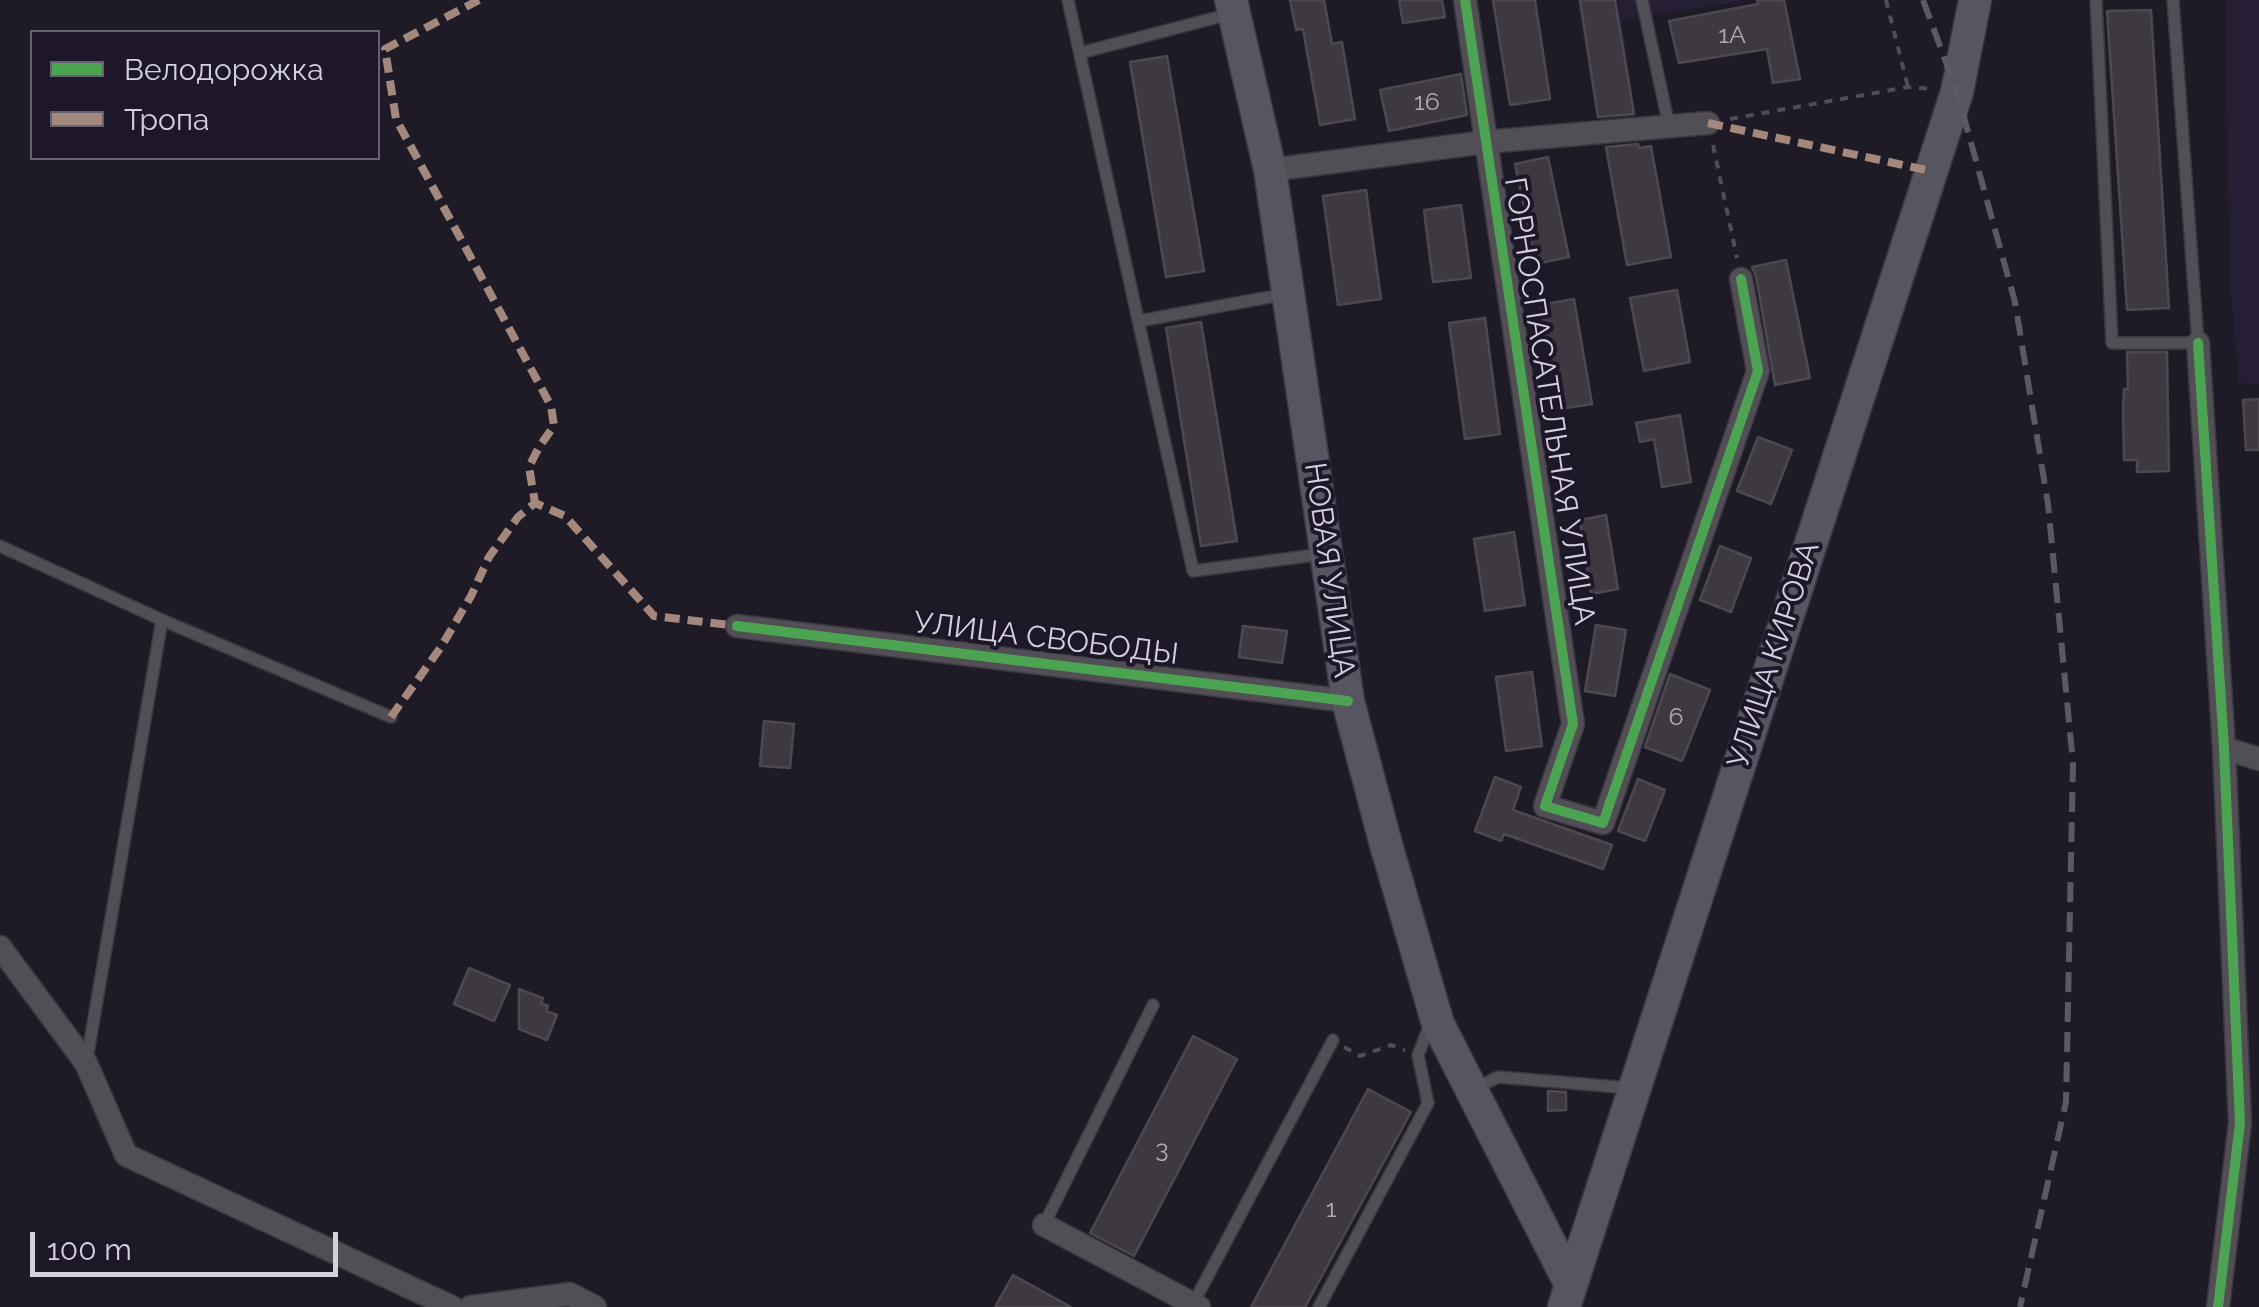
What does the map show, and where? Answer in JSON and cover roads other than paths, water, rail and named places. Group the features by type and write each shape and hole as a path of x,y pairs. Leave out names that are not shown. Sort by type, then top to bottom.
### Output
{"main road":[{"name":"УЛИЦА КИРОВА","path":"1567,1295 1956,92 1976,0"},
{"name":"НОВАЯ УЛИЦА","path":"1232,7 1270,170 1348,701 1438,1024 1567,1295"}],"street":[{"name":"ГОРНОСПАСАТЕЛЬНАЯ УЛИЦА","path":"1465,0 1573,724 1545,806 1603,823 1758,372 1741,278"},
{"path":"1270,170 1485,142 1708,123"},
{"path":"2198,342 2249,1121 2218,1307"},
{"name":"УЛИЦА СВОБОДЫ","path":"737,626 1348,701"},
{"path":"2224,748 2259,759"},
{"path":"0,947 86,1064 126,1155 452,1307"},
{"path":"1044,1225 1196,1306"},
{"path":"470,1307 570,1294 595,1307"}],"lane":[{"path":"1068,0 1193,571 1327,553"},
{"path":"1642,0 1669,126"},
{"path":"2096,0 2112,343 2198,342 2172,0"},
{"path":"1080,53 1232,7"},
{"path":"1139,321 1290,293"},
{"path":"0,546 390,717"},
{"path":"86,1064 162,620"},
{"path":"1044,1225 1153,1005"},
{"path":"1319,1307 1428,1103 1418,1055 1429,1027 1438,1024"},
{"path":"1196,1306 1333,1040"},
{"path":"1472,1091 1498,1077 1634,1088"}],"railway":[{"path":"1923,0 1957,92 2015,302 2048,504 2073,763 2066,1102 2020,1307"}]}
